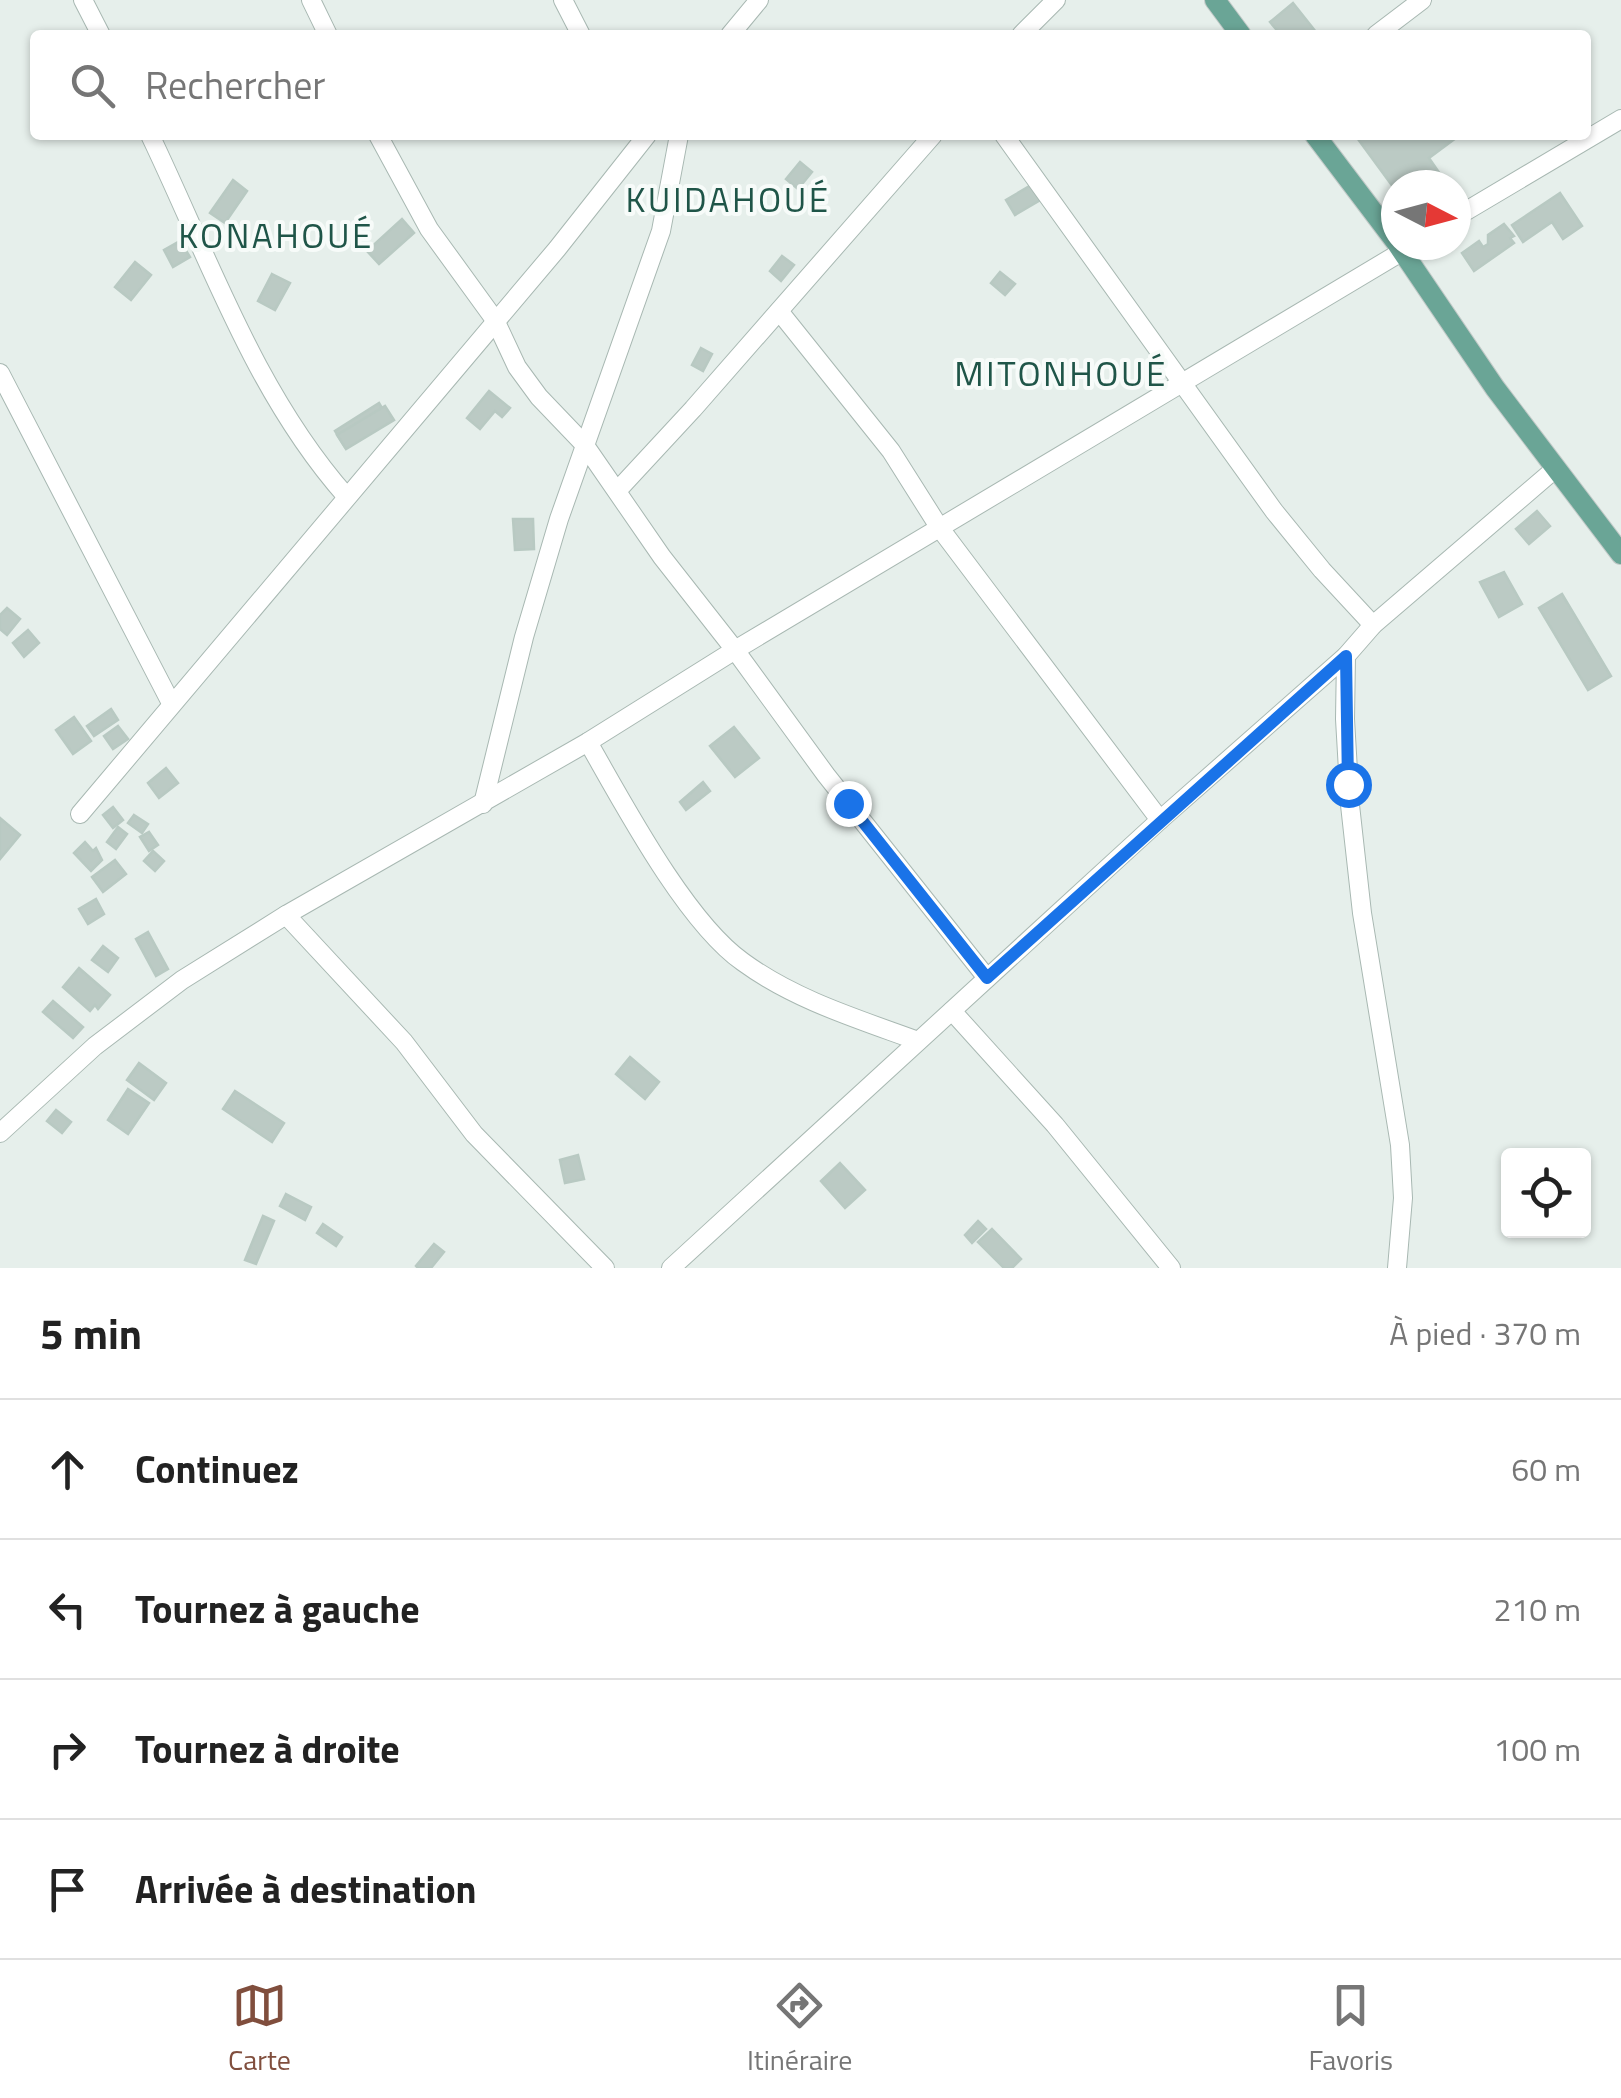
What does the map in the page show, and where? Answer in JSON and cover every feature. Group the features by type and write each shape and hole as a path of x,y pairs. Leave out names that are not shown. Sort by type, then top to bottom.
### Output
{"main road":[{"path":"1215,0 1237,30"},
{"path":"1320,140 1381,219"},
{"path":"1412,260 1555,469 1621,554"}],"street":[{"path":"83,0 98,30"},
{"path":"312,0 326,30"},
{"path":"564,0 579,30"},
{"path":"734,30 759,0"},
{"path":"1027,30 1056,0"},
{"path":"1383,30 1422,0"},
{"path":"1591,137 1621,119"},
{"path":"152,140 272,394 315,461 346,496"},
{"path":"381,140 429,229 494,320 517,367 584,444 662,557 736,650 826,775 987,978"},
{"path":"80,814 557,249 637,140"},
{"path":"483,804 524,638 584,444 662,231 678,140"},
{"path":"617,491 929,140"},
{"path":"1008,140 1274,511 1373,624"},
{"path":"1471,208 1586,140"},
{"path":"0,1132 94,1046 182,980 286,915 588,742 1381,259"},
{"path":"779,311 891,451 939,527 1160,820"},
{"path":"1,378 172,703"},
{"path":"671,1268 1160,820 1346,656 1373,624 1555,469"},
{"path":"1346,656 1350,805 1362,913 1400,1145 1403,1198 1396,1268"},
{"path":"588,742 704,926 739,960 778,986 918,1040"},
{"path":"286,915 404,1042 474,1134 605,1268"},
{"path":"952,1011 1044,1112 1170,1268"}],"building":[{"path":"1293,3 1314,30 1277,30 1270,22"},
{"path":"1359,140 1453,140 1429,158 1437,170 1381,171"},
{"path":"800,162 812,172 798,189 786,179"},
{"path":"233,180 247,191 225,223 210,213"},
{"path":"1033,184 1042,199 1015,215 1006,200"},
{"path":"1560,193 1582,226 1563,239 1552,222 1523,242 1512,225"},
{"path":"402,219 414,233 379,264 367,251"},
{"path":"1504,224 1514,236 1510,238 1514,243 1474,271 1467,260 1471,260 1471,247 1479,241 1483,247 1488,244 1488,235"},
{"path":"180,241 190,257 173,267 164,250"},
{"path":"782,256 794,265 781,281 770,271"},
{"path":"135,262 151,275 131,300 115,287"},
{"path":"1000,272 1015,284 1005,295 991,283"},
{"path":"272,274 290,283 275,310 258,301"},
{"path":"701,348 712,354 703,371 692,365"},
{"path":"489,391 510,408 502,417 495,411 480,429 467,418"},
{"path":"379,403 389,420 345,447 335,431"},
{"path":"385,406 394,420 346,449 337,435"},
{"path":"1537,511 1550,526 1529,544 1516,529"},
{"path":"513,519 533,519 534,549 515,550"},
{"path":"1504,572 1522,604 1499,617 1480,582"},
{"path":"1562,594 1611,676 1588,690 1539,608"},
{"path":"7,608 20,619 7,635 0,629 0,615"},
{"path":"28,630 39,643 24,657 13,643"},
{"path":"111,709 118,720 94,736 87,726"},
{"path":"74,717 91,741 73,754 56,730"},
{"path":"118,726 128,739 113,749 104,736"},
{"path":"734,727 759,758 735,777 710,746"},
{"path":"166,768 178,783 159,798 148,783"},
{"path":"703,782 710,791 686,810 680,802"},
{"path":"113,807 123,820 113,828 103,815"},
{"path":"134,815 148,824 142,833 128,823"},
{"path":"0,818 20,835 0,859"},
{"path":"118,827 127,834 116,849 107,842"},
{"path":"149,832 158,845 149,851 140,837"},
{"path":"85,842 93,851 96,848 102,860 91,871 74,853"},
{"path":"153,851 164,861 155,871 144,861"},
{"path":"115,860 126,874 103,892 92,877"},
{"path":"96,899 104,914 88,924 79,909"},
{"path":"148,932 168,969 156,976 136,939"},
{"path":"103,946 118,958 108,972 92,960"},
{"path":"79,968 110,995 98,1009 95,1005 90,1011 63,987"},
{"path":"53,1001 83,1027 73,1038 43,1012"},
{"path":"630,1057 659,1082 645,1099 616,1074"},
{"path":"139,1063 166,1083 154,1100 127,1080"},
{"path":"128,1089 149,1103 128,1134 108,1120"},
{"path":"235,1091 284,1123 272,1142 223,1109"},
{"path":"56,1110 71,1122 62,1133 47,1121"},
{"path":"578,1155 584,1179 565,1183 560,1160"},
{"path":"840,1163 865,1190 845,1208 821,1181"},
{"path":"286,1194 311,1207 305,1220 280,1206"},
{"path":"263,1216 274,1221 256,1264 245,1260"},
{"path":"978,1221 986,1229 972,1243 965,1235"},
{"path":"323,1224 342,1237 336,1246 317,1233"},
{"path":"992,1229 1021,1259 1012,1268 1004,1268 978,1242"},
{"path":"434,1244 444,1252 431,1268 418,1268 416,1266"}],"district":[{"name":"KUIDAHOUÉ","path":"728,200"},
{"name":"KONAHOUÉ","path":"276,236"},
{"name":"MITONHOUÉ","path":"1061,374"}],"route":[{"path":"848,803 987,978 1346,656 1348,784"}]}
